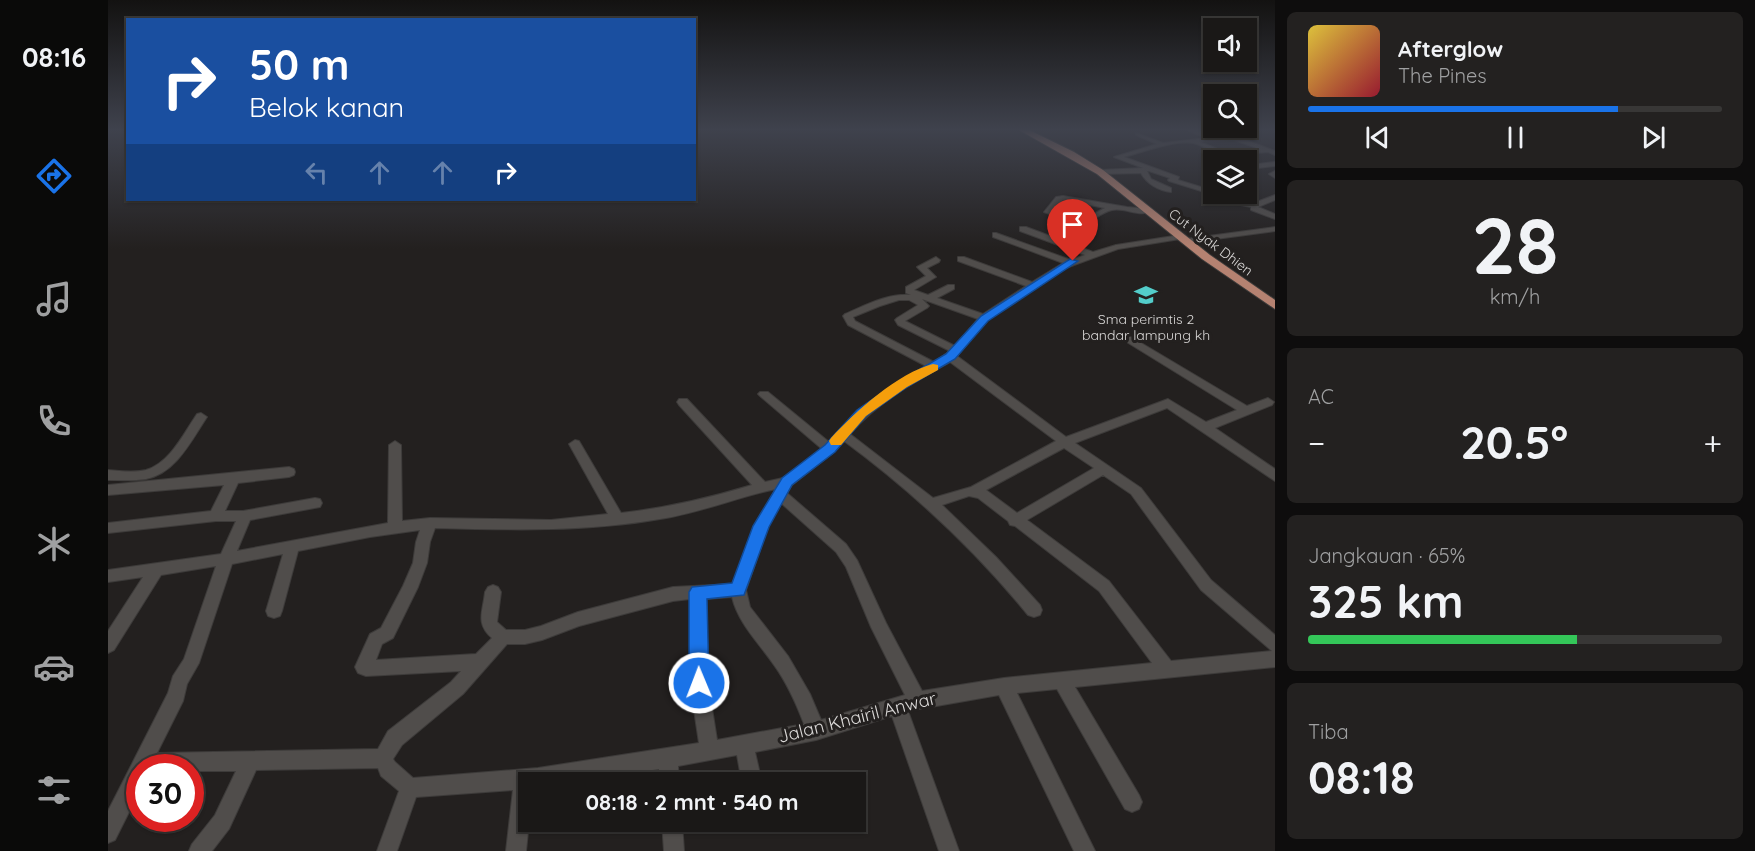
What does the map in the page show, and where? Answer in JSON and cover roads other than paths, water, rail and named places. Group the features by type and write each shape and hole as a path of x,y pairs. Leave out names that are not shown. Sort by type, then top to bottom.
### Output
{"main road":[{"name":"Cut Nyak Dhien","path":"1100,171 1183,239 1271,301"}],"street":[{"path":"1100,171 1132,170"},
{"path":"1150,170 1148,180 1168,190"},
{"path":"1152,170 1177,178 1171,180 1203,190"},
{"path":"1255,206 1275,197"},
{"path":"1112,207 1081,224 1048,212 1059,199 1063,198 1112,207 1132,211 1148,211"},
{"path":"1246,204 1255,206 1275,217"},
{"path":"1023,229 1094,255"},
{"path":"816,731 804,700 782,662 743,610 738,590 761,526 784,488 830,449 862,413 902,384 936,367 953,353 984,318 1070,263 1123,245 1275,229"},
{"path":"996,235 1070,263"},
{"path":"961,259 1034,286"},
{"path":"936,260 921,267 932,277 908,290 984,318"},
{"path":"929,298 951,287"},
{"path":"936,367 851,323 848,316 900,297 909,297 922,302 924,306 900,320 901,323 953,353 1065,442 1136,491 1146,501 1194,572 1275,645"},
{"path":"1121,334 1246,411"},
{"path":"764,394 830,449"},
{"path":"683,402 762,487"},
{"path":"1206,427 1268,402"},
{"path":"931,504 974,490 1065,442 1164,403 1174,405 1275,476"},
{"path":"108,475 142,474 158,470 171,458 201,417"},
{"path":"842,434 903,479 931,504 1006,577 1034,610"},
{"path":"575,444 618,519"},
{"path":"395,446 395,527"},
{"path":"1015,521 1105,468"},
{"path":"108,490 233,480 289,472"},
{"path":"216,516 233,480"},
{"path":"108,576 226,559 395,527 430,523 533,525 618,519 660,514 717,501 762,487 784,488 842,548 852,564 879,627 917,700"},
{"path":"974,490 1104,586 1167,670"},
{"path":"108,528 216,516 245,516 315,503"},
{"path":"146,754 177,695 179,682 191,663 226,559 245,516"},
{"path":"430,523 423,542 420,563 410,587 387,633 376,639 364,666 366,669 480,662"},
{"path":"274,611 292,546"},
{"path":"108,645 156,569"},
{"path":"493,592 489,625 503,637 525,637 655,597 738,590"},
{"path":"698,592 699,683 709,751"},
{"path":"383,758 395,738 457,688 503,637"},
{"name":"Jalan Khairil Anwar","path":"572,772 668,758 816,731 917,700 1004,686 1275,659"},
{"path":"1062,681 1132,802"},
{"path":"1004,686 1085,851"},
{"path":"897,706 949,851"},
{"path":"744,744 750,772"},
{"path":"204,763 383,758"},
{"path":"383,758 388,769 410,788 387,851"},
{"path":"668,758 669,772"},
{"path":"199,851 222,822 250,761"},
{"name":"Jalan Khairil Anwar","path":"410,788 518,779"},
{"path":"108,833 126,795"},
{"path":"516,851 518,832"},
{"path":"673,832 674,851"}],"place":[{"name":"Sma perimtis 2 bandar lampung kh","path":"1146,295"}]}
